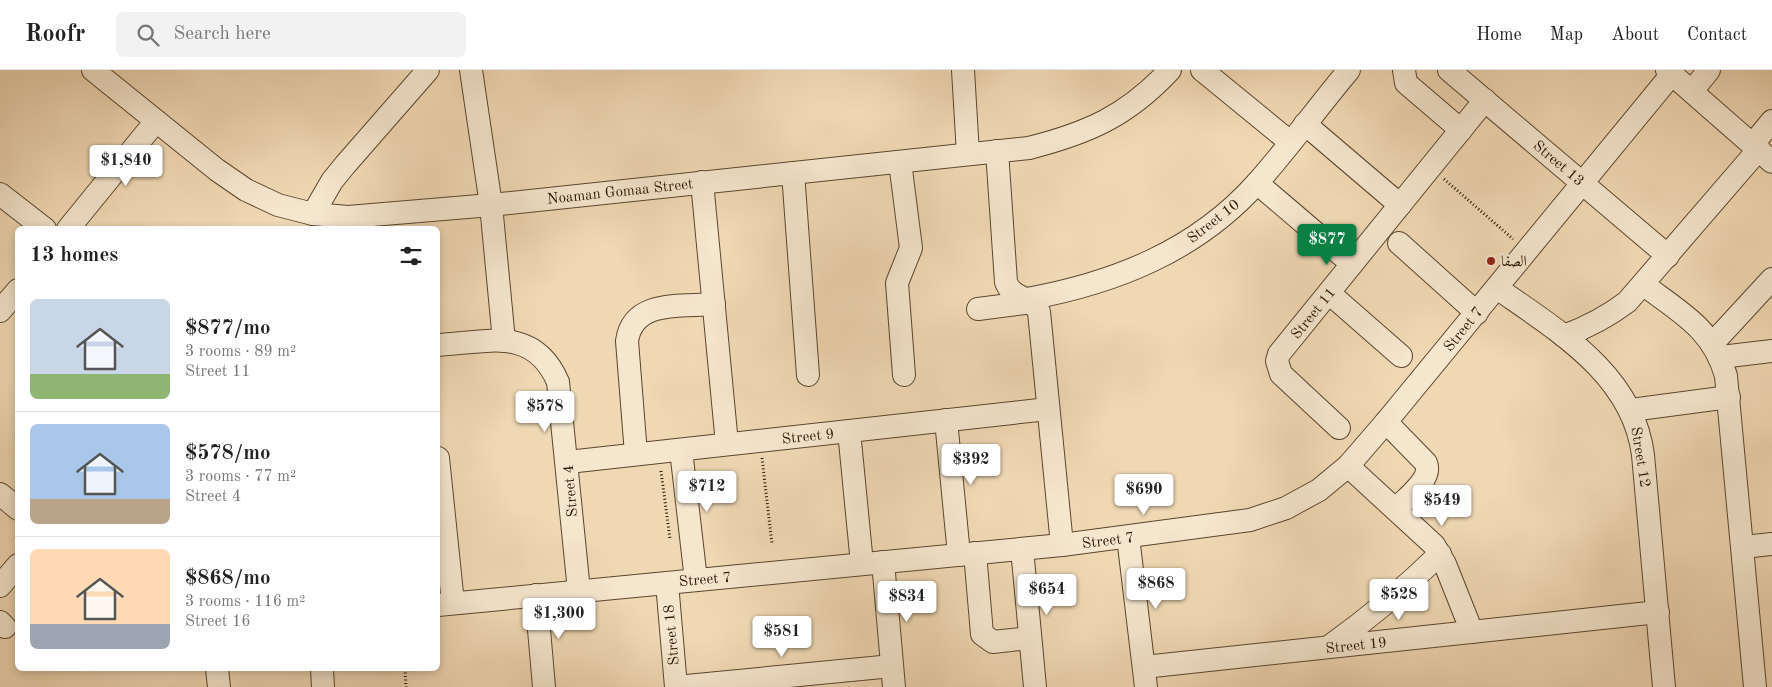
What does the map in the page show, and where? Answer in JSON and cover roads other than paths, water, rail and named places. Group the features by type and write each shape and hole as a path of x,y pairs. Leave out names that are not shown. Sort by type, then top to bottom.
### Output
{"street":[{"name":"Noaman Gomaa Street","path":"93,70 246,190 278,205 313,214 348,218 491,205 1028,148 1072,137 1113,118 1150,91 1170,70"},
{"path":"313,214 332,181 428,70"},
{"path":"471,70 491,205 504,341"},
{"path":"963,70 968,154"},
{"path":"1202,70 1290,142"},
{"name":"Street 10","path":"978,310 1091,285 1153,262 1194,238 1217,221 1257,183 1349,70"},
{"path":"1404,70 1406,83 1461,130"},
{"name":"Street 13","path":"1450,70 1668,256"},
{"path":"1692,91 1709,70"},
{"path":"1669,72 1761,152"},
{"name":"Street 7","path":"445,604 1062,546 1250,520 1286,508 1319,490 1348,466 1583,183 1669,72"},
{"name":"Street 11","path":"1339,428 1281,374 1277,361 1279,354 1485,100"},
{"path":"71,226 156,121"},
{"path":"1564,336 1586,328 1608,316 1627,302 1761,152 1772,121"},
{"path":"1305,124 1400,205"},
{"path":"997,151 1006,282 1014,294 1030,300 1039,312 1062,546"},
{"path":"900,162 911,248 897,283 904,375"},
{"path":"793,173 808,376"},
{"path":"702,182 727,444"},
{"path":"1257,183 1352,264"},
{"path":"0,194 41,226"},
{"path":"1399,244 1477,312"},
{"path":"1717,350 1772,279"},
{"path":"1644,284 1703,331 1717,350 1729,397 1755,687"},
{"name":"Street 12","path":"1497,288 1564,336 1614,384 1631,410 1641,441 1664,687"},
{"path":"1329,292 1401,356"},
{"path":"636,454 627,341 628,330 634,320 642,313 653,309 714,304"},
{"name":"Street 4","path":"440,345 504,341 522,343 538,352 551,365 558,382 568,462 579,591"},
{"path":"1717,350 1772,350"},
{"path":"1631,410 1729,397"},
{"name":"Street 9","path":"568,462 1048,409"},
{"path":"946,420 967,554 982,634 993,642 1030,638"},
{"path":"1386,422 1426,463 1428,470 1426,478 1396,510"},
{"path":"676,687 893,676 849,431"},
{"path":"670,451 696,580"},
{"path":"1348,466 1426,538 1440,554 1472,632"},
{"path":"0,494 15,506"},
{"path":"440,504 445,604"},
{"path":"1128,537 1145,677"},
{"path":"1743,547 1772,544"},
{"path":"1022,549 1035,687"},
{"path":"1327,648 1367,620 1405,588 1440,554"},
{"name":"Street 18","path":"667,583 676,687"},
{"path":"536,595 544,687"},
{"name":"Street 19","path":"1145,677 1327,648 1658,612"},
{"path":"217,671 219,687"},
{"path":"322,671 323,687"}],"place":[{"name":"الصفا","path":"1491,261"}]}
